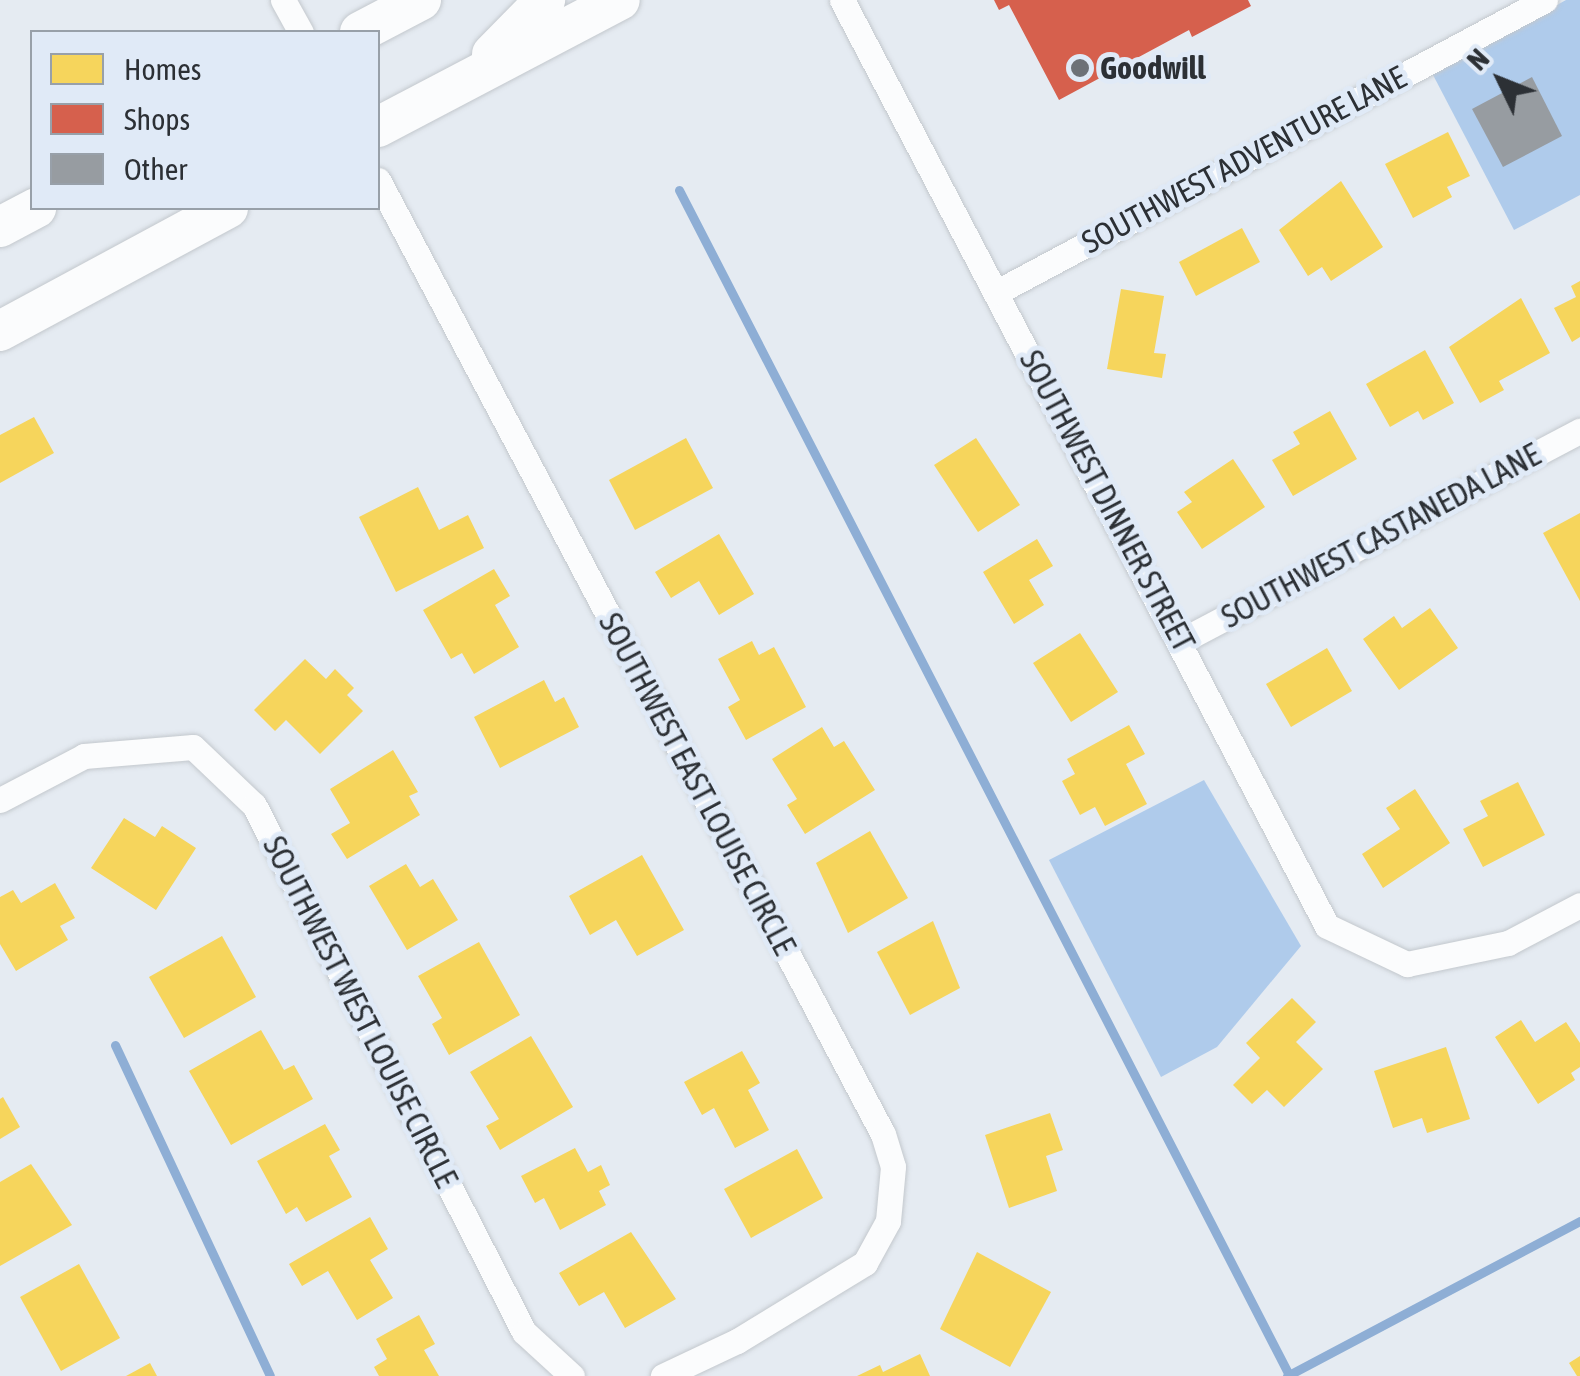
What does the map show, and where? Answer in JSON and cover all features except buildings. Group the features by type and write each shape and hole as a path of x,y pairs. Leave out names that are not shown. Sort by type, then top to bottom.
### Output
{"main road":[{"path":"364,30 421,0"},
{"path":"468,78 545,0"},
{"path":"380,125 620,0"},
{"path":"0,227 32,210"},
{"path":"0,331 224,210"}],"street":[{"path":"283,0 300,30"},
{"name":"SOUTHWEST DINNER STREET","path":"842,0 1182,641 1327,926 1407,964 1508,943 1580,905"},
{"name":"SOUTHWEST ADVENTURE LANE","path":"997,292 1544,0"},
{"name":"SOUTHWEST EAST LOUISE CIRCLE","path":"380,184 883,1134 894,1192 872,1254 844,1279 737,1341 664,1376"},
{"name":"SOUTHWEST CASTANEDA LANE","path":"1182,641 1580,432"},
{"name":"SOUTHWEST WEST LOUISE CIRCLE","path":"0,800 84,756 192,747 254,805 524,1332 572,1376"}],"shaded area":[{"path":"1566,0 1580,0 1580,195 1514,230 1432,73"},
{"path":"1204,780 1301,946 1217,1047 1161,1077 1049,860"}],"waterway":[{"path":"679,190 1289,1375"},
{"path":"115,1045 270,1376"},
{"path":"1287,1376 1580,1221"}],"place":[{"name":"Goodwill","path":"1080,68"}]}
